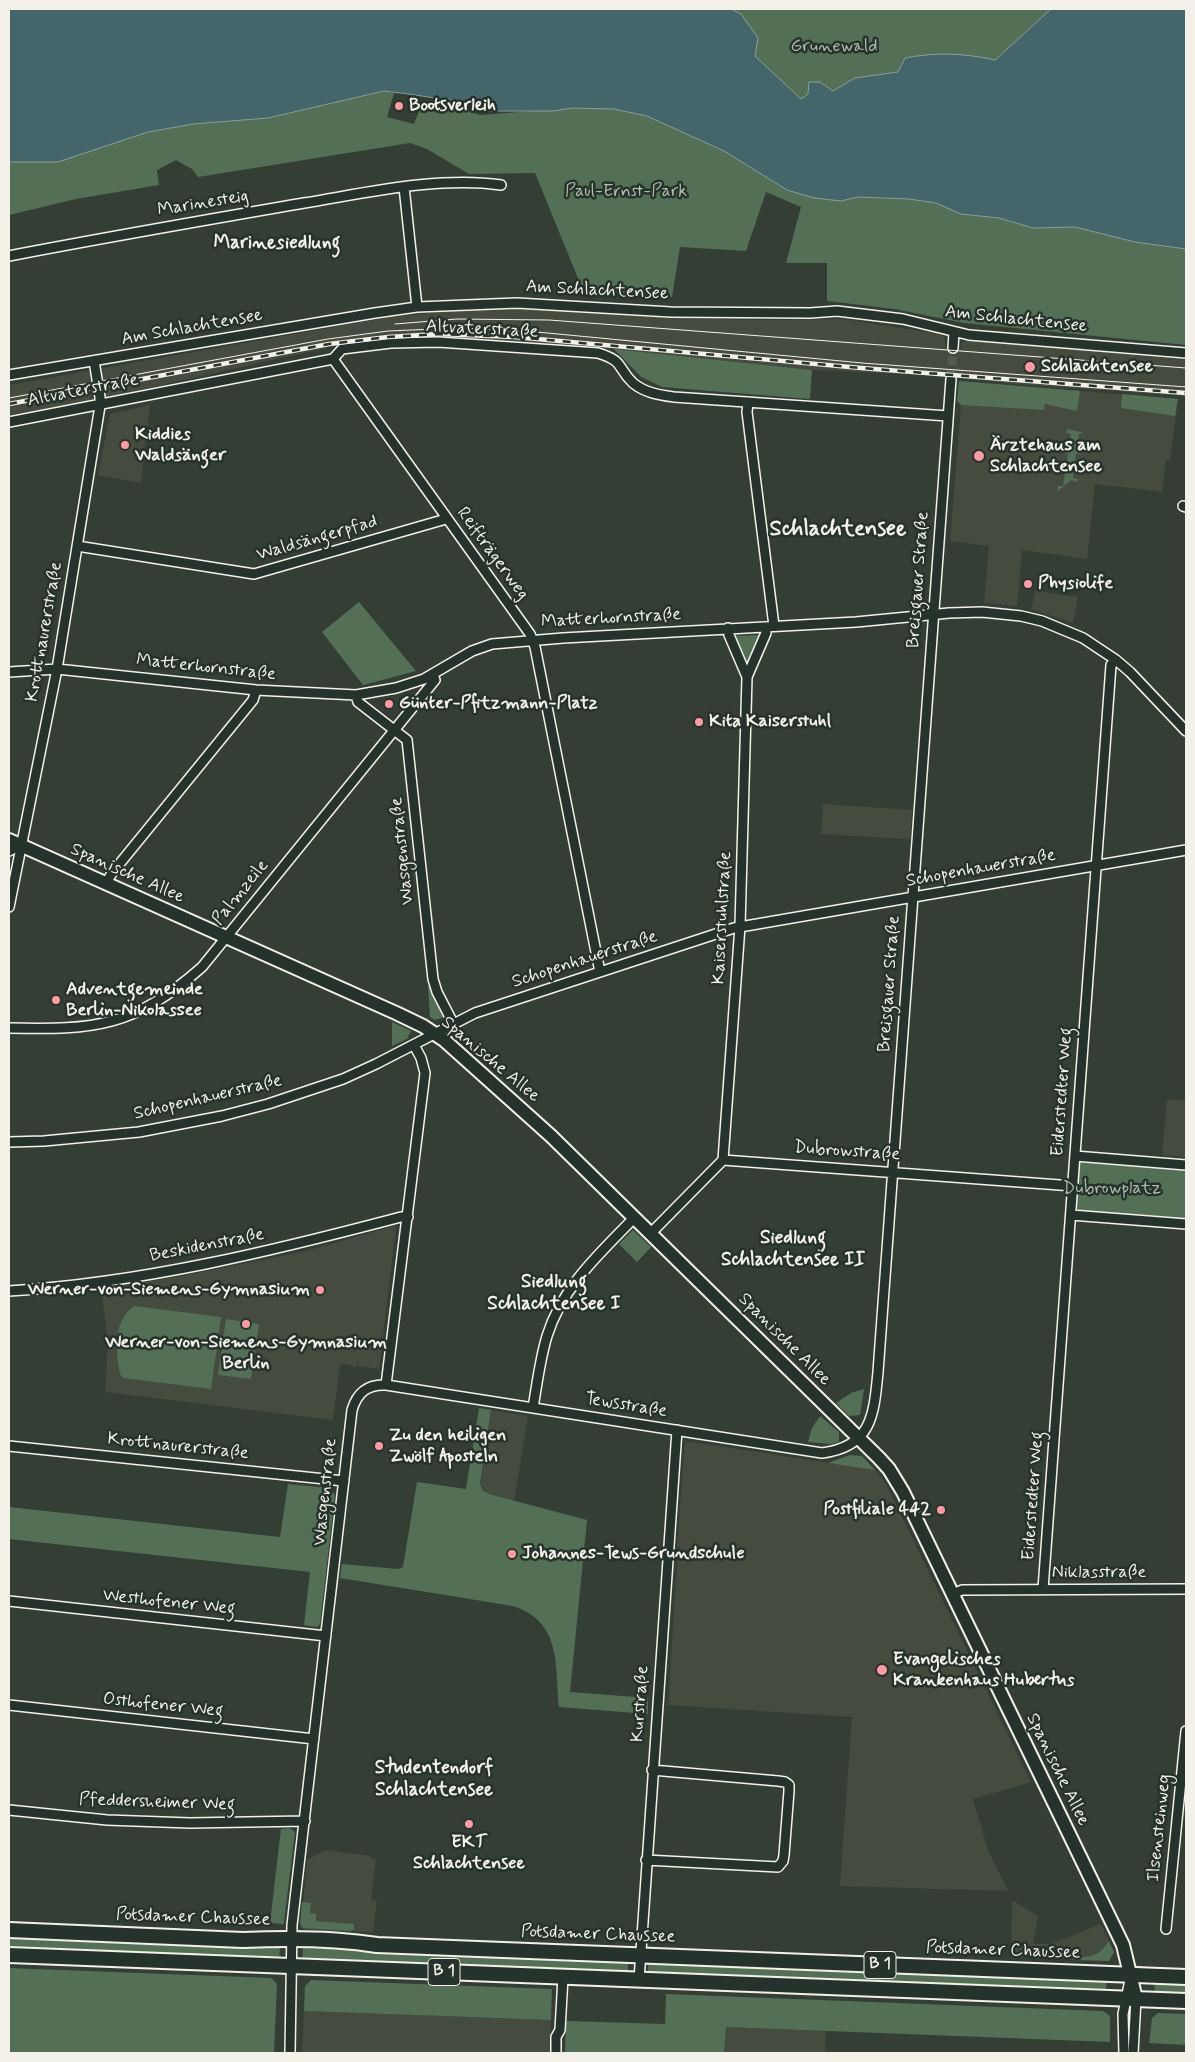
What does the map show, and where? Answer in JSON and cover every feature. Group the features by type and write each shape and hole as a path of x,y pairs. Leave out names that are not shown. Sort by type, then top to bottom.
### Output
{"main road":[{"name":"Spanische Allee","path":"12,845 106,883 410,1020 435,1034 464,1057 551,1136 879,1458 896,1480 1123,1945 1131,1975 1130,1999"},
{"name":"Potsdamer Chaussee","path":"9,1930 243,1940 292,1939 377,1945 1186,1977"},
{"name":"B 1","path":"9,1955 1186,2001"}],"street":[{"name":"Marinesteig","path":"9,256 112,235 404,187 479,182 500,185"},
{"path":"404,187 417,307"},
{"name":"Am Schlachtensee","path":"9,374 417,307 517,303 670,312 810,313 838,311 903,319 954,332 1186,353"},
{"path":"953,348 954,332"},
{"name":"Altvaterstraße","path":"9,422 100,406 333,359 342,349 400,343 484,344 598,352 613,357 619,362 632,382 651,393 674,397 948,416"},
{"name":"Reifträgerweg","path":"333,359 532,640 600,972"},
{"name":"Krottnaurerstraße","path":"9,907 12,845 57,669 100,406 94,361"},
{"name":"Breisgauer Straße","path":"858,1438 872,1420 875,1408 951,378"},
{"name":"Kaiserstuhlstraße","path":"723,1160 740,926 747,677 770,626 747,412 748,402"},
{"name":"Waldsängerpfad","path":"77,546 254,574 446,519"},
{"name":"Matterhornstraße","path":"9,672 57,669 256,690 356,695 396,688 433,675 481,647 492,644 728,628 856,622 933,614 982,612 1021,616 1042,621 1084,638 1130,672 1186,731"},
{"name":"Kaiserstuhlstraße","path":"728,628 729,635 747,677"},
{"name":"Eiderstedter Weg","path":"1043,1589 1111,666 1116,660"},
{"name":"Palmzeile","path":"9,1028 70,1029 113,1022 145,1009 169,995 196,973 435,680 433,675"},
{"path":"106,883 138,840 253,700 256,690"},
{"name":"Wasgenstraße","path":"356,695 358,702 407,740 433,979 437,992 453,1023"},
{"name":"Schopenhauerstraße","path":"9,1142 44,1141 138,1132 222,1116 268,1104 343,1079 475,1013 740,926 1186,850"},
{"path":"386,1384 425,1073 421,1058 414,1045"},
{"path":"1075,1156 1186,1165"},
{"path":"650,1234 723,1160"},
{"name":"Dubrowstraße","path":"723,1160 1073,1186"},
{"path":"1071,1215 1186,1224"},
{"name":"Beskidenstraße","path":"9,1291 93,1283 198,1266 408,1216"},
{"path":"533,1408 544,1347 552,1322 561,1304 585,1269 634,1218"},
{"name":"Wasgenstraße","path":"290,2053 292,1939 354,1403 359,1394 368,1387 376,1384 386,1384"},
{"name":"Tewsstraße","path":"386,1384 822,1453 842,1450 858,1438"},
{"name":"Kurstraße","path":"639,1980 652,1770 678,1430"},
{"name":"Krottnaurerstraße","path":"9,1446 344,1481"},
{"name":"Niklasstraße","path":"953,1594 962,1590 1186,1590"},
{"name":"Westhofener Weg","path":"9,1601 326,1636"},
{"name":"Osthofener Weg","path":"9,1705 314,1739"},
{"name":"Ilsensteinweg","path":"1166,1929 1186,1731"},
{"path":"646,1860 778,1867 782,1864 784,1855 789,1791 789,1785 785,1782 652,1770"},
{"name":"Pfeddersheimer Weg","path":"9,1810 116,1820 190,1823 305,1821"},
{"path":"556,2053 556,2037 560,2030 563,1977"},
{"path":"1124,2053 1123,2014 1130,1999"},
{"path":"1130,1999 1133,2053"}],"shaded area":[{"path":"526,309 669,318 843,319 940,334 944,337 946,348 961,349 962,342 970,339 1186,360 1186,396 1015,384 946,376 812,370 614,349 390,340 336,346 107,397 104,393 92,395 89,401 9,415 9,385 384,318 448,311"},
{"path":"959,381 1178,399 1170,460 1166,460 1162,492 1095,484 1087,559 1022,550 1017,606 984,603 989,546 950,541 961,405 957,401"},
{"name":"Kiddies Waldsänger","path":"150,405 141,483 98,475 110,414"},
{"path":"1036,591 1078,597 1073,623 1031,609"},
{"path":"823,804 912,810 910,839 821,834"},
{"path":"1167,1099 1186,1101 1186,1157 1162,1155"},
{"name":"Werner-von-Siemens-Gymnasium Berlin","path":"394,1226 396,1228 379,1369 358,1366 354,1368 352,1365 340,1364 333,1420 105,1392 108,1340 101,1289 182,1276 306,1251"},
{"path":"491,1410 528,1416 514,1501 485,1493 480,1486"},
{"name":"Evangelisches Krankenhaus Hubertus","path":"685,1441 875,1470 885,1482 1031,1782 973,1799 988,1850 1008,1891 840,1886 852,1717 668,1705 676,1579 680,1547 677,1547"},
{"path":"325,1850 370,1856 370,1859 376,1859 371,1900 377,1901 373,1932 305,1930 301,1927 307,1860"},
{"path":"1012,1900 1038,1916 1033,1944 1051,1944 1101,1924 1114,1952 1109,1961 1011,1957"},
{"path":"304,2011 551,2020 550,2053 302,2053"},
{"path":"725,2027 826,2031 825,2053 724,2053"}],"green space":[{"name":"Grunewald","path":"731,9 1051,9 995,61 950,54 905,58 898,72 855,78 833,91 820,82 801,100 755,56 741,14"},
{"name":"Paul-Ernst-Park","path":"384,91 394,93 387,117 414,124 419,111 439,101 480,115 571,108 614,109 647,116 724,151 787,190 841,201 858,197 909,199 936,203 961,214 999,218 1033,228 1075,227 1135,242 1186,249 1186,345 964,323 895,309 827,301 827,263 786,263 801,207 766,192 746,251 680,247 672,297 584,293 535,173 469,174 427,149 410,143 198,177 192,169 176,160 157,170 159,185 76,199 9,215 9,162 58,162 148,132 193,124 268,118"},
{"path":"614,349 812,370 810,399 662,387 641,377"},
{"path":"959,381 1080,391 1077,411 1045,404 1044,410 961,405 957,401"},
{"path":"1122,394 1178,399 1175,416 1121,408"},
{"path":"1067,429 1084,433 1079,434 1077,451 1081,454 1076,454 1073,478 1078,479 1077,482 1071,480 1057,492 1058,486 1063,486 1068,454 1062,453 1063,451 1068,452 1071,434 1066,433"},
{"path":"359,602 416,671 363,685 322,632"},
{"path":"760,635 748,665 747,666 734,636"},
{"path":"428,986 430,986 444,1017 435,1020 430,1017"},
{"path":"392,1022 411,1031 407,1039 392,1046"},
{"name":"Dubrowplatz","path":"1081,1161 1186,1168 1186,1220 1080,1212 1076,1207 1079,1164"},
{"path":"633,1230 651,1247 637,1262 619,1244"},
{"path":"134,1306 221,1317 211,1389 123,1378 120,1374 117,1337 122,1320"},
{"path":"226,1319 259,1324 251,1379 218,1375"},
{"path":"864,1389 860,1415 849,1416 836,1403 851,1393"},
{"path":"479,1408 491,1410 480,1483 482,1490 489,1494 587,1520 570,1692 648,1698 648,1714 559,1707 556,1661 553,1647 548,1634 529,1613 513,1606 340,1578 342,1564 398,1569 403,1567 417,1482 466,1489"},
{"path":"820,1416 839,1432 839,1442 831,1444 808,1442 812,1428"},
{"path":"850,1455 862,1456 875,1470 828,1463"},
{"path":"288,1484 329,1488 335,1495 320,1624 317,1627 304,1625 310,1572 9,1539 9,1507 280,1537"},
{"path":"290,1828 295,1832 284,1924 270,1923 281,1829"},
{"path":"302,1902 311,1903 310,1913 316,1914 316,1921 354,1924 354,1930 303,1928 300,1924"},
{"path":"9,1934 280,1945 279,1962 9,1951"},
{"path":"1109,1941 1114,1952 1109,1961 1072,1960 1074,1957 1085,1957 1098,1953"},
{"path":"303,1946 628,1959 628,1975 302,1962"},
{"path":"648,1960 1107,1977 1106,1994 648,1977"},
{"path":"9,1968 271,1978 277,1984 274,2053 9,2053"},
{"path":"311,1980 552,1989 551,2020 304,2011 305,1986"},
{"path":"1154,1980 1186,1981 1186,1997 1155,1996"},
{"path":"666,1994 1103,2011 1110,2016 1110,2042 726,2027 724,2053 565,2053 566,2021 665,2024"},
{"path":"1158,2013 1186,2014 1186,2045 1149,2043 1152,2018"}],"water":[{"path":"9,9 731,9 741,14 758,38 755,56 801,99 808,94 809,82 820,82 833,91 855,78 898,72 905,58 950,54 995,60 1051,9 1186,9 1186,249 1135,242 1075,227 1033,228 999,218 961,214 936,203 909,199 858,197 841,201 814,198 787,190 724,151 647,116 614,109 572,108 553,111 478,111 478,103 384,91 268,118 193,124 148,132 58,162 9,162"}],"tunnel":[{"path":"951,379 953,348"}],"tram line":[{"path":"395,324 457,319 549,320 1186,368"},
{"path":"9,398 328,339 388,331 457,328 516,330 862,363 1186,387"}],"railway":[{"path":"9,404 329,344 388,337 439,334 515,337 861,368 1186,393"}],"place":[{"name":"Bootsverleih","path":"399,106"},
{"name":"Schlachtensee","path":"1030,367"},
{"name":"Kiddies Waldsänger","path":"125,445"},
{"name":"Ärztehaus am Schlachtensee","path":"979,456"},
{"name":"Physiolife","path":"1028,584"},
{"name":"Günter-Pfitzmann-Platz","path":"389,704"},
{"name":"Kita Kaiserstuhl","path":"699,722"},
{"name":"Adventgemeinde Berlin-Nikolassee","path":"56,1000"},
{"name":"Werner-von-Siemens-Gymnasium","path":"320,1290"},
{"name":"Werner-von-Siemens-Gymnasium Berlin","path":"246,1324"},
{"name":"Zu den heiligen Zwölf Aposteln","path":"379,1446"},
{"name":"Postfiliale 442","path":"941,1510"},
{"name":"Johannes-Tews-Grundschule","path":"512,1554"},
{"name":"Evangelisches Krankenhaus Hubertus","path":"882,1670"},
{"name":"EKT Schlachtensee","path":"469,1824"}],"district":[{"name":"Marinesiedlung","path":"277,244"},
{"name":"Schlachtensee","path":"838,530"},
{"name":"Siedlung Schlachtensee II","path":"793,1250"},
{"name":"Siedlung Schlachtensee I","path":"554,1294"},
{"name":"Studentendorf Schlachtensee","path":"434,1780"}]}
